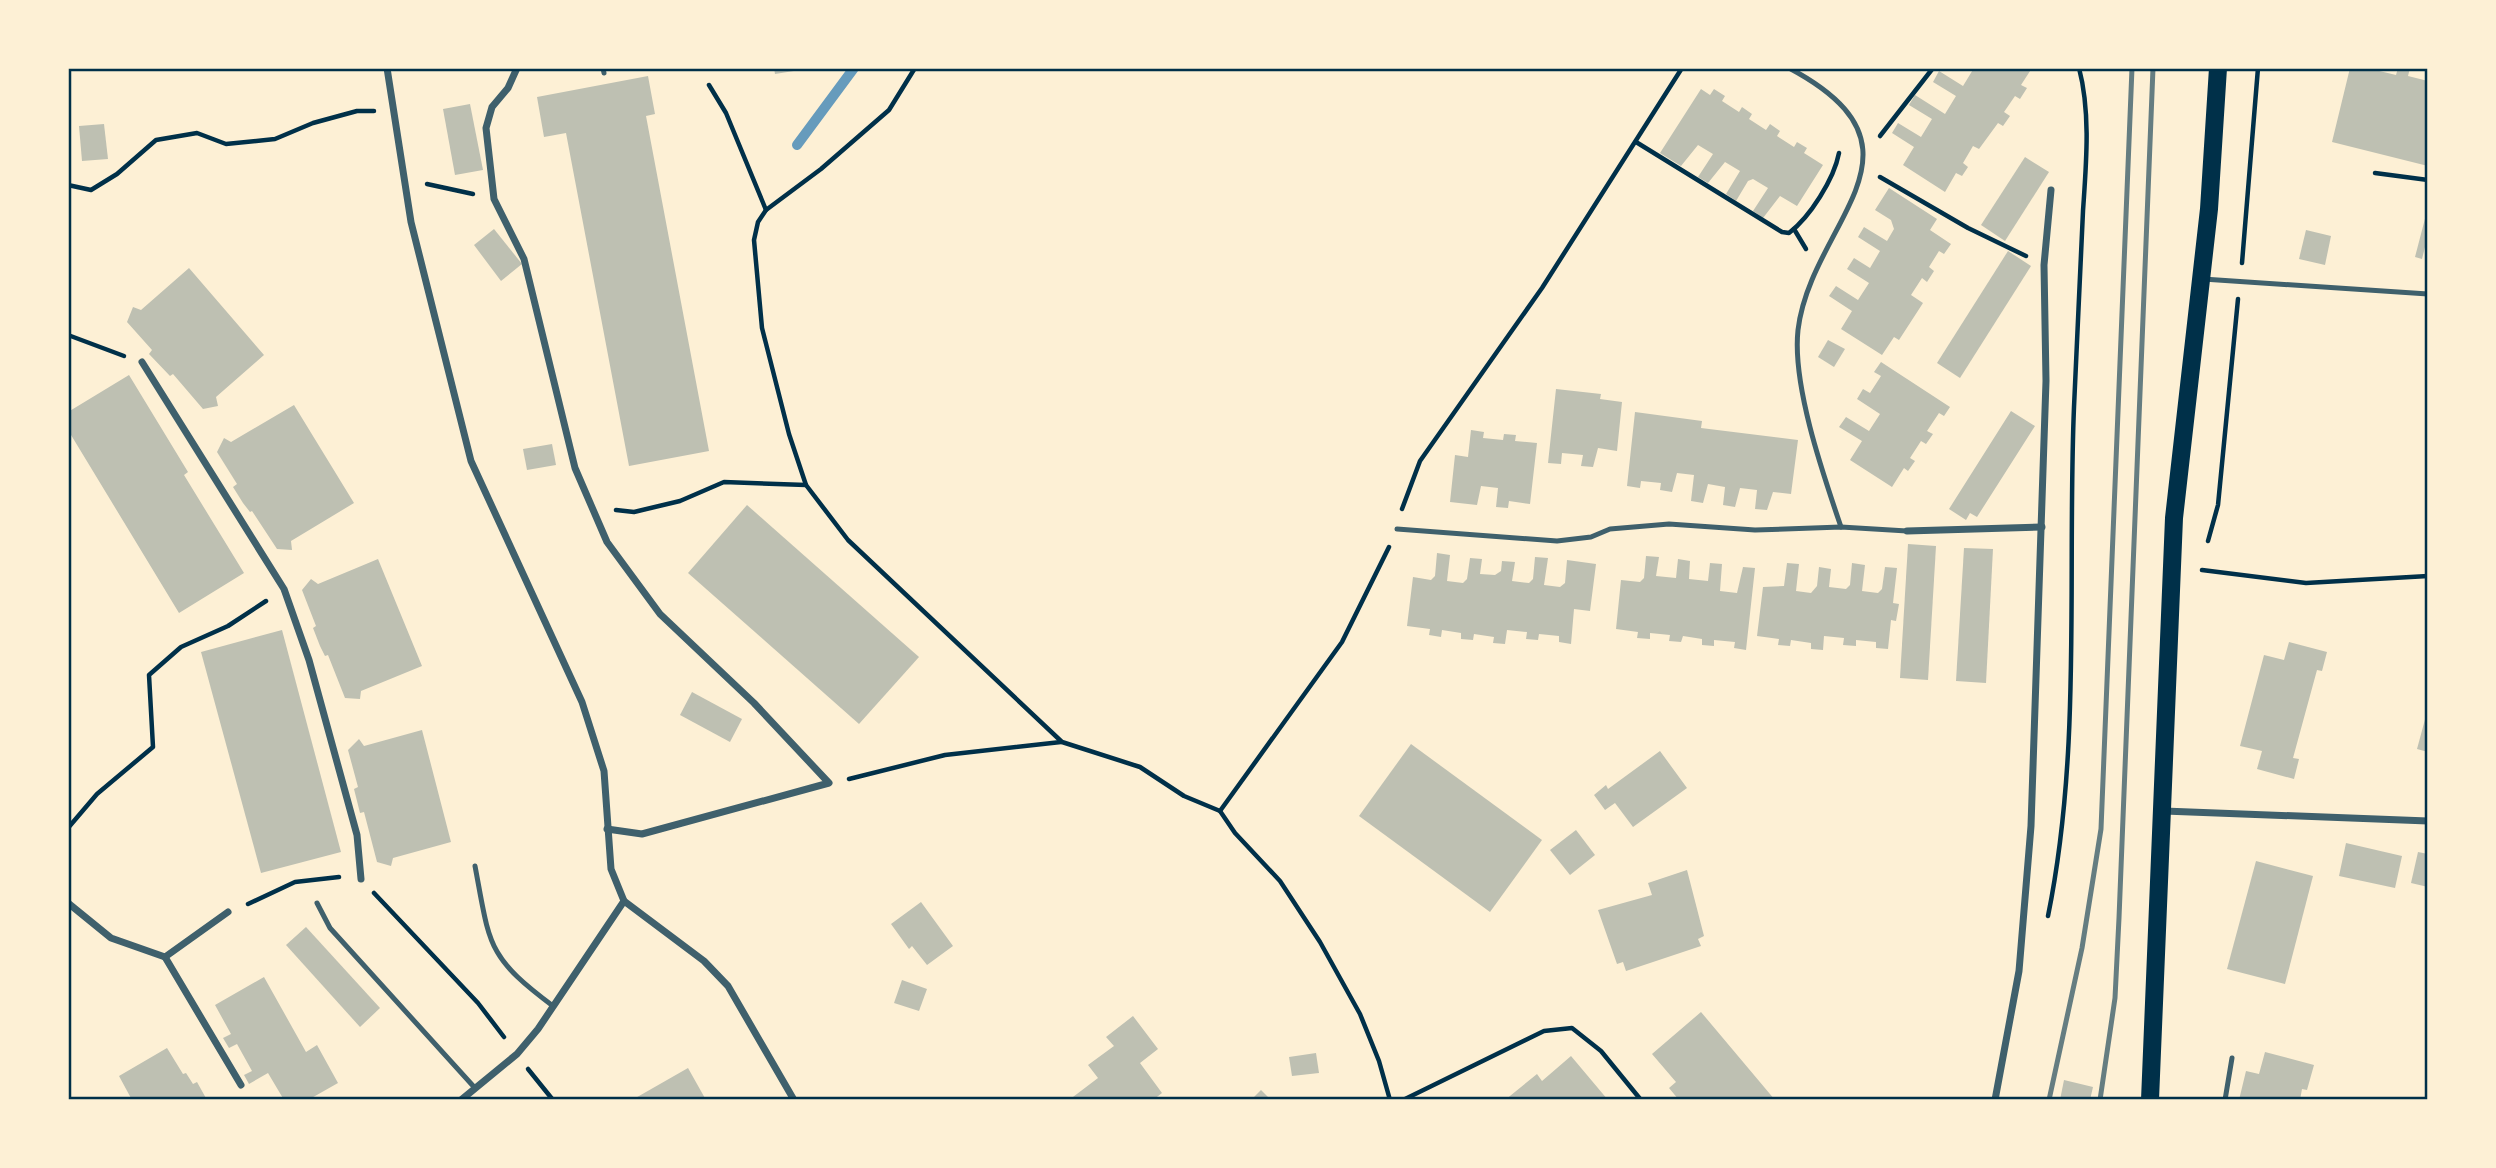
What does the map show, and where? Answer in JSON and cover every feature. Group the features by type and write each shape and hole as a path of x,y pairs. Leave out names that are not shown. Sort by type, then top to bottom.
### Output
{"main road":[{"path":"2150,1100 2174,518 2210,196 2218,68"}],"street":[{"path":"387,68 404,179 435,323 471,461 582,702 604,771 611,869 624,901 704,961 727,986 794,1100"},
{"path":"517,68 508,88 492,107 486,128 494,199 524,259 575,468 607,542 660,614 754,703 829,783 642,834 607,829"},
{"path":"1995,1100 2019,971 2027,880 2042,527 2046,381 2044,265 2051,190"},
{"path":"142,362 284,589 309,660 357,835 361,879"},
{"path":"1907,531 2042,527"},
{"path":"2164,811 2428,821"},
{"path":"461,1100 517,1054 624,901"},
{"path":"68,903 111,938 165,957 241,1085"},
{"path":"165,957 228,912"}],"lane":[{"path":"1789,68 1818,84 1845,110 1856,125 1864,151 1864,167 1858,191 1817,268 1804,301 1798,332 1799,364 1805,395 1821,465 1841,527"},
{"path":"2200,279 2428,294"},
{"path":"1397,529 1557,541 1591,537 1610,529 1644,526 1755,530 1841,527 1907,531"},
{"path":"475,866 488,939 498,957 520,981 553,1006"},
{"path":"317,903 330,928 475,1088"},
{"path":"2224,1100 2232,1058"}],"path":[{"path":"915,68 889,110 821,169 766,209 758,222 754,240 762,328 789,434 806,485 848,540 1062,742"},
{"path":"1220,811 1342,642 1397,529 1405,495 1420,461 1542,288 1682,68"},
{"path":"1864,151 1877,141 1933,68"},
{"path":"2046,922 2061,821 2071,649 2074,411 2085,179 2085,117 2079,68"},
{"path":"2208,541 2217,505 2240,283 2258,68"},
{"path":"709,85 726,113 766,209"},
{"path":"1636,142 1782,232 1789,233 1799,225 1823,189 1839,157 1845,110"},
{"path":"68,185 92,190 117,174 156,140 197,133 226,144 275,139 313,123 357,111 393,111"},
{"path":"1864,167 1968,228 2044,265"},
{"path":"2375,173 2428,180"},
{"path":"404,179 494,199"},
{"path":"68,335 142,362"},
{"path":"592,507 634,513 680,501 724,482 806,485"},
{"path":"2202,570 2306,583 2428,576"},
{"path":"68,828 97,794 153,747 149,675 181,647 228,626 284,589"},
{"path":"829,783 945,755 1062,742 1140,767 1184,796 1220,811 1235,833 1280,881 1320,942 1360,1014 1379,1061 1390,1100"},
{"path":"228,912 295,882 339,877 361,879 478,1003 553,1100"},
{"path":"1403,1100 1545,1031 1572,1028 1601,1051 1641,1100"}],"building":[{"path":"774,68 800,68 800,70 775,74"},
{"path":"1974,68 2032,68 2021,85 2027,88 2020,99 2015,96 2004,112 2010,116 2003,126 1998,123 1979,149 1973,146 1963,163 1968,167 1962,176 1956,173 1945,192 1903,165 1914,147 1892,133 1898,123 1921,137 1932,119 1909,105 1915,95 1945,114 1956,96 1933,82 1939,71 1963,86"},
{"path":"2350,68 2367,68 2396,75 2398,68 2410,68 2408,76 2428,81 2428,166 2332,142"},
{"path":"648,76 655,114 646,116 709,451 629,466 566,133 544,137 537,97"},
{"path":"1701,89 1710,95 1714,89 1725,96 1722,101 1739,112 1742,107 1752,114 1749,119 1766,130 1770,124 1780,131 1777,136 1794,147 1797,142 1807,148 1804,153 1823,165 1797,206 1780,196 1763,218 1753,211 1768,188 1753,179 1748,181 1736,201 1726,194 1740,171 1725,162 1708,183 1698,177 1713,154 1698,145 1681,166 1660,153"},
{"path":"470,104 483,170 455,175 443,109"},
{"path":"104,124 108,159 82,161 79,126"},
{"path":"2025,157 2049,172 2005,241 1981,225"},
{"path":"1889,188 1937,219 1930,230 1951,244 1944,254 1939,251 1929,267 1934,271 1927,282 1922,278 1911,295 1923,303 1899,340 1894,337 1882,355 1841,329 1852,311 1829,296 1836,286 1858,300 1869,283 1847,269 1854,258 1870,268 1880,251 1858,237 1864,227 1887,241 1894,229 1891,220 1875,210"},
{"path":"2427,211 2428,248 2425,247 2422,259 2415,257"},
{"path":"494,229 522,264 501,281 474,245"},
{"path":"2306,230 2331,236 2325,265 2299,259"},
{"path":"2008,251 2031,266 1960,378 1937,363"},
{"path":"189,268 264,355 216,397 218,406 203,409 173,374 170,376 149,354 152,350 127,322 133,307 141,310"},
{"path":"1828,340 1845,349 1834,367 1818,357"},
{"path":"1881,362 1950,407 1944,416 1939,413 1927,431 1933,434 1926,444 1921,441 1910,458 1915,461 1908,471 1904,468 1892,487 1850,460 1862,441 1839,427 1846,417 1869,431 1880,414 1857,399 1863,389 1870,393 1881,376 1874,372"},
{"path":"129,375 188,472 184,475 244,573 179,613 68,430 68,412"},
{"path":"1556,389 1601,394 1600,399 1622,402 1617,451 1598,448 1593,467 1581,466 1583,455 1562,453 1561,464 1548,463"},
{"path":"294,405 354,503 291,541 292,550 277,549 233,487 237,484 217,452 224,438 231,442"},
{"path":"2011,411 2035,426 1977,517 1970,513 1966,520 1949,509"},
{"path":"1635,412 1702,421 1701,428 1798,440 1791,494 1773,492 1767,510 1755,509 1757,490 1740,488 1735,507 1723,505 1725,487 1708,484 1703,503 1691,501 1694,475 1677,473 1672,492 1660,490 1661,483 1641,481 1640,488 1627,486"},
{"path":"1471,430 1484,432 1483,438 1503,440 1504,434 1516,435 1515,441 1537,443 1530,504 1509,501 1508,508 1496,507 1498,488 1481,486 1477,505 1450,502 1455,455 1468,457"},
{"path":"552,444 556,465 527,470 523,449"},
{"path":"747,505 919,657 859,724 688,573"},
{"path":"1908,544 1936,546 1928,680 1900,678"},
{"path":"1964,548 1993,549 1986,683 1956,681"},
{"path":"1437,553 1450,555 1447,581 1463,583 1467,579 1470,558 1482,559 1480,574 1495,575 1501,571 1502,561 1515,562 1512,581 1529,583 1533,579 1535,557 1548,558 1544,585 1560,587 1565,583 1567,560 1596,564 1590,611 1574,609 1571,644 1559,642 1559,636 1539,634 1538,640 1526,639 1527,632 1507,630 1505,644 1493,643 1494,637 1474,634 1473,640 1461,639 1461,633 1442,630 1441,637 1429,635 1430,629 1407,626 1413,577 1431,580 1435,576"},
{"path":"1646,556 1659,557 1656,576 1676,578 1678,559 1690,561 1689,579 1708,581 1710,563 1722,564 1720,591 1737,593 1743,567 1755,568 1746,650 1734,648 1735,642 1714,640 1714,646 1702,645 1702,639 1683,636 1681,642 1669,641 1670,635 1650,633 1650,639 1637,638 1638,632 1616,629 1621,580 1640,582 1644,578"},
{"path":"378,559 422,666 361,691 360,699 345,698 328,655 325,656 320,646 313,628 316,626 302,590 311,579 318,584"},
{"path":"1787,563 1799,564 1796,591 1811,593 1817,586 1819,567 1831,569 1829,587 1846,589 1850,585 1852,563 1865,565 1862,591 1878,593 1882,589 1885,567 1897,568 1893,603 1899,604 1896,621 1891,620 1888,649 1876,648 1876,642 1856,640 1856,646 1843,645 1844,638 1824,636 1823,650 1811,649 1811,643 1791,640 1790,646 1778,645 1779,639 1757,636 1763,587 1784,586"},
{"path":"282,630 341,852 261,873 201,652"},
{"path":"2289,642 2327,652 2322,671 2317,670 2293,758 2299,759 2294,779 2257,769 2262,751 2240,746 2264,655 2284,660"},
{"path":"692,692 742,719 730,742 680,715"},
{"path":"2428,712 2428,752 2417,749"},
{"path":"422,730 451,842 393,858 391,866 377,862 364,812 360,813 354,789 358,787 348,750 359,739 364,746"},
{"path":"1411,744 1542,840 1490,912 1359,816"},
{"path":"1660,751 1687,788 1633,827 1615,803 1605,810 1594,795 1606,785 1608,789"},
{"path":"1576,830 1595,855 1570,875 1550,850"},
{"path":"2346,843 2402,856 2395,888 2339,876"},
{"path":"2418,852 2428,854 2428,887 2411,883"},
{"path":"2256,861 2313,876 2285,984 2227,969"},
{"path":"1687,870 1704,936 1698,939 1701,946 1626,971 1623,962 1617,964 1598,910 1652,895 1648,883"},
{"path":"921,902 953,946 927,965 912,946 909,949 891,924"},
{"path":"306,927 380,1008 360,1027 286,945"},
{"path":"264,977 306,1052 317,1045 338,1083 308,1100 284,1100 268,1073 249,1084 244,1075 252,1071 237,1044 229,1048 223,1038 231,1034 215,1005"},
{"path":"902,980 927,989 919,1011 894,1003"},
{"path":"1701,1012 1775,1100 1679,1100 1669,1088 1676,1082 1652,1054"},
{"path":"1133,1016 1158,1049 1140,1063 1162,1093 1153,1100 1069,1100 1098,1078 1088,1065 1114,1046 1106,1037"},
{"path":"167,1048 183,1074 186,1073 193,1084 197,1082 207,1100 132,1100 119,1076"},
{"path":"2265,1052 2314,1065 2307,1090 2302,1089 2300,1100 2239,1100 2246,1071 2259,1074"},
{"path":"1316,1053 1319,1073 1292,1076 1289,1057"},
{"path":"1571,1056 1608,1100 1505,1100 1537,1074 1542,1081"},
{"path":"688,1068 706,1100 632,1100"},
{"path":"2064,1080 2093,1087 2090,1100 2060,1100"},
{"path":"1261,1090 1271,1100 1251,1100"}],"waterway":[{"path":"797,145 854,68"}],"railway":[{"path":"2049,1100 2082,948 2101,829 2132,68"},
{"path":"2100,1100 2115,998 2153,68"}]}
